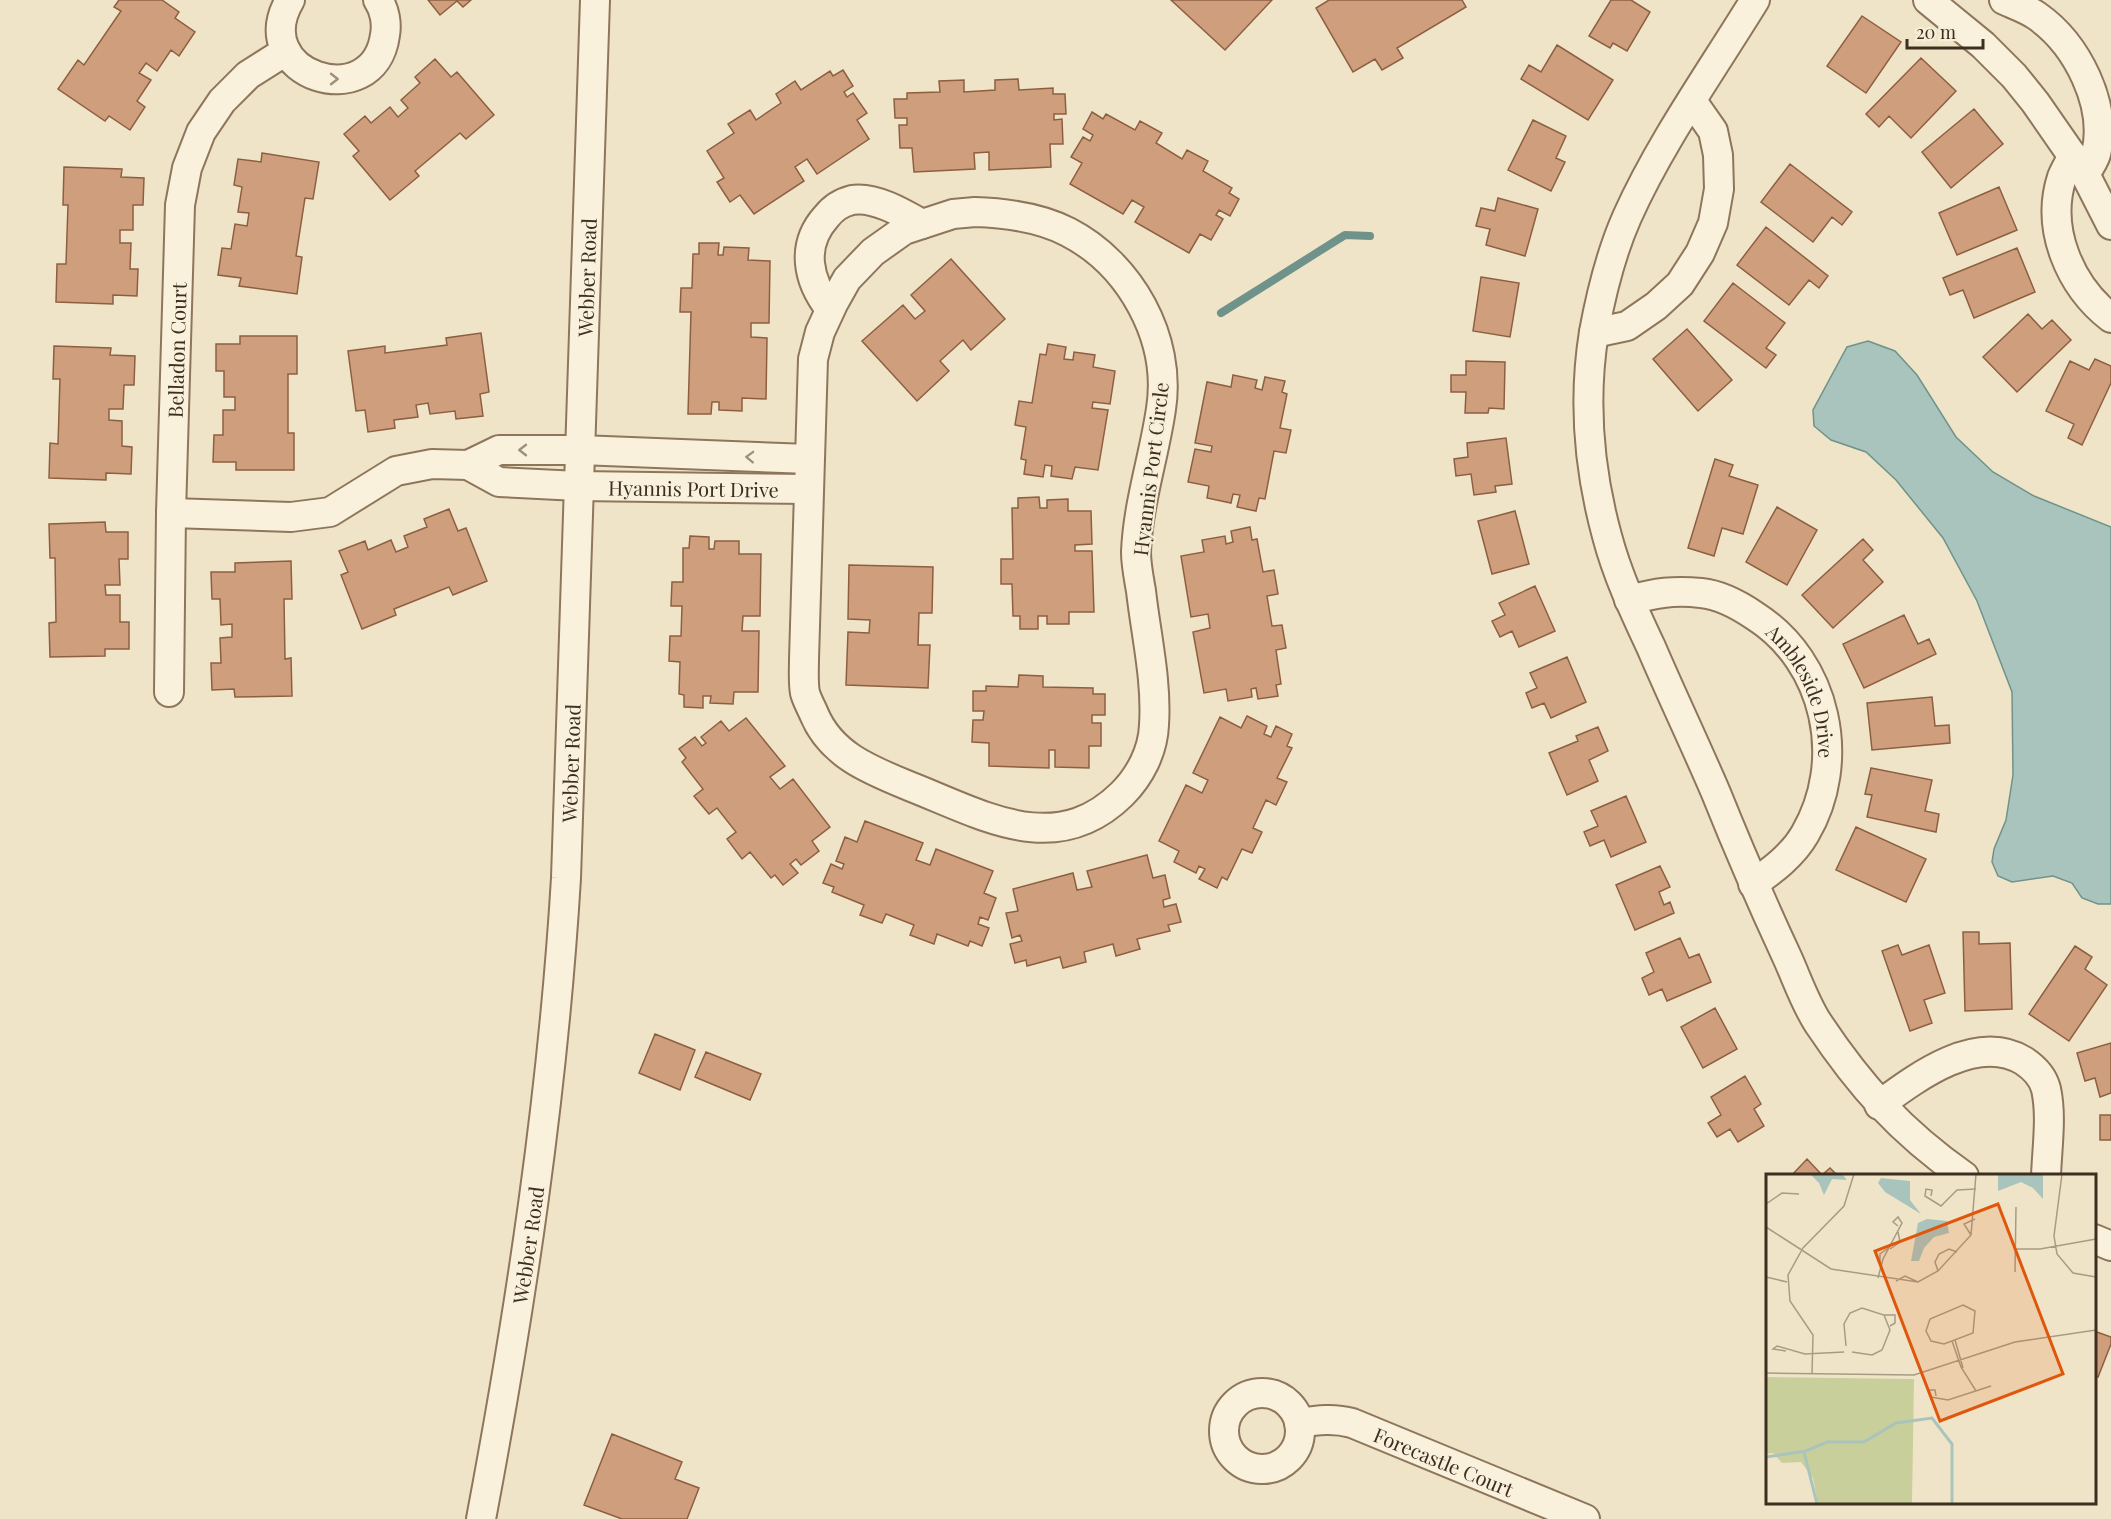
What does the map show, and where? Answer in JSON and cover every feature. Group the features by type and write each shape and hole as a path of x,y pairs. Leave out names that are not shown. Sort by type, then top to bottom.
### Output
{"street":[{"path":"290,0 284,11 281,31 286,51 299,68 317,78 337,81 357,75 374,63 384,45 387,24 378,0"},
{"name":"Webber Road","path":"481,1519 524,1266 544,1131 557,1006 566,878 595,0"},
{"path":"1755,0 1650,171 1626,219 1606,276 1594,333 1589,386 1589,434 1596,491 1607,538 1629,600 1815,1019 1879,1105 1928,1151 1961,1174"},
{"path":"1928,0 1983,45 2014,76 2079,165 2111,225"},
{"path":"2004,0 2045,23 2074,55 2087,77 2095,105 2098,132 2096,156 2062,177 2057,225 2069,268 2080,287 2096,306 2111,318"},
{"name":"Belladon Court","path":"169,692 171,513 180,205 187,168 201,132 222,101 249,75 286,51"},
{"path":"1594,333 1628,326 1656,306 1680,284 1700,253 1713,223 1719,189 1718,155 1713,131 1692,101"},
{"path":"830,309 815,285 810,269 809,253 813,236 820,223 835,206 854,200 876,203 895,209 922,224"},
{"name":"Hyannis Port Circle","path":"1006,213 1067,231 1092,247 1112,264 1131,286 1143,306 1154,334 1162,373 1162,407 1142,507 1136,554 1153,688 1154,726 1150,749 1142,770 1112,803 1085,819 1065,826 1049,829 1023,827 876,773 852,760 832,743 816,720 805,694 808,489 813,359 820,332 847,279 873,252 904,230 922,224 953,214 1006,213"},
{"name":"Hyannis Port Drive","path":"468,465 500,450 580,450 809,459"},
{"path":"171,513 291,517 330,512 396,471 432,464 468,465"},
{"name":"Hyannis Port Drive","path":"468,465 499,482 578,486 808,489"},
{"name":"Ambleside Drive","path":"1629,600 1661,591 1703,593 1736,603 1768,624 1789,645 1807,671 1821,703 1828,736 1827,765 1821,801 1805,835 1782,863 1754,884"},
{"path":"1879,1105 1919,1076 1964,1056 1991,1051 2014,1055 2033,1067 2045,1087 2048,1112 2046,1174"},
{"path":"2096,1240 2111,1246"},
{"name":"Forecastle Court","path":"1299,1423 1324,1419 1338,1419 1353,1423 1552,1513 1585,1519"}],"water":[{"path":"1868,341 1895,351 1917,375 1956,437 1993,472 2034,496 2111,527 2111,904 2098,904 2082,898 2072,883 2053,876 2012,882 1998,876 1992,862 1994,849 2006,820 2013,775 2012,692 1977,601 1943,538 1896,480 1866,452 1831,440 1814,426 1813,410 1847,347"}],"building":[{"path":"119,0 162,0 179,12 175,18 195,32 179,56 171,50 157,71 146,63 139,73 151,80 137,101 145,107 130,130 109,116 105,121 58,89 78,60 84,65 121,11 114,7"},
{"path":"428,0 471,0 463,7 457,1 440,15"},
{"path":"1171,0 1272,0 1225,50"},
{"path":"1329,0 1462,0 1466,7 1397,48 1403,58 1382,70 1375,59 1353,72 1316,8"},
{"path":"1611,0 1631,0 1650,12 1627,51 1613,43 1610,48 1589,36"},
{"path":"1862,16 1901,42 1866,93 1827,66"},
{"path":"1557,45 1613,80 1588,120 1521,79 1529,65 1541,72"},
{"path":"1921,58 1956,91 1911,138 1889,116 1879,127 1866,114"},
{"path":"435,59 451,77 457,72 494,115 466,139 460,133 415,171 419,176 390,200 353,156 359,151 344,134 365,116 371,123 390,107 398,117 408,108 401,100 420,83 415,77"},
{"path":"843,70 853,86 844,92 847,97 853,93 867,113 857,120 869,139 817,174 807,159 795,167 804,181 754,214 740,195 730,202 717,182 724,178 707,151 734,133 728,124 750,110 756,120 781,103 776,94 795,81 801,90 830,71 833,76"},
{"path":"1018,79 1019,90 1053,88 1053,94 1065,94 1066,114 1054,114 1054,120 1062,119 1063,144 1050,144 1051,167 989,170 989,152 974,153 975,169 914,172 912,148 900,148 899,125 907,125 907,118 895,118 894,99 907,99 907,93 940,92 939,81 964,80 964,92 995,90 995,80"},
{"path":"1974,109 2003,144 1951,188 1922,152"},
{"path":"1092,112 1103,119 1106,114 1135,130 1140,121 1162,133 1156,143 1182,159 1187,150 1208,161 1203,171 1232,188 1229,193 1239,199 1230,216 1219,210 1216,215 1223,219 1211,240 1200,234 1189,253 1135,222 1144,207 1132,200 1123,214 1070,184 1082,163 1071,157 1083,137 1090,141 1093,135 1083,129"},
{"path":"1533,120 1566,136 1556,158 1565,162 1551,191 1508,170"},
{"path":"262,153 319,162 313,199 305,198 296,256 302,257 297,294 239,286 241,278 218,275 222,248 231,249 235,224 247,226 249,213 238,212 242,187 234,185 238,159 261,162"},
{"path":"1790,164 1852,212 1842,225 1832,217 1813,242 1761,202"},
{"path":"64,167 122,169 121,177 144,178 143,205 133,205 133,230 120,230 120,243 131,243 130,269 138,269 137,296 113,295 113,304 56,302 57,264 66,264 68,205 63,205"},
{"path":"1999,187 2017,230 1957,255 1939,213"},
{"path":"1498,198 1538,209 1525,256 1486,245 1490,229 1476,226 1481,208 1495,211"},
{"path":"1766,227 1828,276 1819,288 1809,280 1789,305 1737,265"},
{"path":"699,243 719,243 718,255 723,255 724,247 749,248 748,260 770,261 769,323 751,323 751,337 767,338 766,399 742,398 742,411 719,410 719,402 712,402 711,414 688,414 691,312 680,312 681,288 692,288 693,254 699,254"},
{"path":"2017,248 2035,292 1974,318 1963,290 1950,295 1943,278"},
{"path":"951,259 1005,319 971,350 963,340 940,361 949,371 917,401 862,341 903,305 915,319 925,311 911,295"},
{"path":"1481,277 1519,283 1510,337 1473,331"},
{"path":"1733,283 1785,323 1766,348 1776,355 1766,368 1704,321"},
{"path":"2028,314 2042,329 2052,320 2071,340 2017,392 1983,357"},
{"path":"1687,329 1732,380 1698,411 1653,359"},
{"path":"481,333 489,392 480,394 483,416 456,419 455,411 430,414 428,403 416,405 418,417 394,420 395,428 368,432 365,410 356,411 348,351 385,346 385,353 447,345 446,338"},
{"path":"240,336 297,336 297,374 288,374 288,433 294,433 294,470 236,470 236,462 213,462 214,435 223,435 223,410 235,410 235,397 224,397 224,371 216,371 216,344 240,344"},
{"path":"1048,344 1066,347 1064,359 1073,360 1074,352 1095,355 1093,367 1115,371 1110,404 1093,402 1092,408 1108,410 1098,470 1075,467 1072,479 1051,476 1052,466 1045,465 1043,477 1024,474 1026,460 1021,459 1026,427 1015,425 1019,401 1032,403 1040,354 1046,355"},
{"path":"54,346 111,348 110,355 135,356 134,385 124,385 123,409 109,409 109,420 122,421 122,446 132,447 131,474 106,473 106,480 49,478 50,443 58,444 60,379 53,379"},
{"path":"2095,359 2111,366 2111,383 2082,445 2068,438 2074,424 2046,411 2070,361 2089,370"},
{"path":"1466,361 1505,362 1504,409 1489,408 1488,413 1465,413 1466,392 1451,392 1451,375 1466,375"},
{"path":"1233,375 1257,380 1255,388 1262,390 1265,377 1285,381 1282,392 1287,394 1280,428 1291,430 1286,453 1274,451 1265,499 1259,498 1256,511 1237,507 1240,495 1233,494 1231,503 1207,498 1209,486 1188,482 1195,449 1211,452 1212,446 1195,443 1207,382 1231,387"},
{"path":"1506,438 1512,484 1495,486 1496,492 1474,495 1471,474 1456,476 1454,459 1468,457 1467,443"},
{"path":"1715,459 1733,465 1729,476 1758,485 1743,534 1722,528 1714,556 1688,548"},
{"path":"1039,497 1040,508 1047,508 1047,500 1068,499 1068,511 1091,511 1092,544 1075,545 1075,551 1092,551 1094,612 1069,612 1069,624 1047,624 1047,616 1038,616 1038,629 1020,629 1020,616 1013,616 1012,584 1001,584 1001,559 1013,559 1012,508 1018,508 1018,498"},
{"path":"1777,507 1817,530 1787,585 1746,562"},
{"path":"449,509 458,531 466,528 487,581 453,595 449,587 394,609 396,615 362,629 341,575 348,572 339,551 365,541 368,550 391,540 396,552 408,547 404,536 427,527 424,519"},
{"path":"1515,511 1529,564 1492,574 1478,521"},
{"path":"105,522 106,532 128,532 128,559 119,559 120,585 105,585 106,595 120,595 120,622 129,622 129,649 105,649 105,656 50,657 49,623 56,622 55,558 50,558 49,524"},
{"path":"1250,527 1252,540 1257,539 1263,572 1274,570 1278,594 1267,596 1272,626 1282,625 1286,648 1276,650 1281,684 1276,685 1278,696 1258,699 1256,688 1251,689 1252,697 1228,701 1226,689 1204,693 1193,632 1210,628 1208,614 1191,617 1181,556 1204,552 1202,540 1225,536 1226,544 1233,542 1231,531"},
{"path":"690,536 709,537 709,549 714,549 715,541 739,541 739,554 761,554 760,616 743,616 742,631 759,631 758,692 734,692 733,704 710,703 711,696 703,696 703,708 684,707 684,695 679,694 680,662 669,661 670,636 681,636 682,606 671,606 672,582 683,582 683,548 689,548"},
{"path":"1863,539 1873,550 1863,560 1883,582 1833,628 1802,595"},
{"path":"291,561 292,599 284,599 285,659 291,658 292,696 235,697 234,689 212,690 211,663 221,663 220,638 232,637 232,624 221,625 220,599 212,599 211,572 235,572 235,563"},
{"path":"849,565 933,567 932,613 919,613 918,645 930,645 928,688 846,685 848,632 869,633 870,620 848,619"},
{"path":"1535,586 1555,631 1519,647 1512,631 1500,637 1492,621 1505,615 1499,603"},
{"path":"1904,615 1918,644 1929,639 1936,654 1864,688 1843,644"},
{"path":"1567,657 1586,702 1551,718 1544,703 1532,708 1526,693 1537,688 1530,673"},
{"path":"1019,675 1043,676 1043,687 1093,688 1093,694 1105,694 1105,715 1092,715 1092,723 1101,723 1101,746 1089,746 1089,768 1055,767 1055,750 1049,750 1049,768 989,766 989,743 972,742 973,720 983,720 984,711 973,711 973,691 986,691 986,686 1018,687"},
{"path":"1932,697 1935,726 1949,725 1950,743 1872,750 1867,703"},
{"path":"1247,716 1267,726 1264,734 1271,737 1276,726 1292,734 1287,746 1292,748 1277,778 1287,782 1276,805 1266,800 1253,828 1262,832 1252,853 1242,849 1227,880 1222,877 1217,888 1199,879 1205,869 1199,866 1196,873 1174,862 1179,851 1159,841 1186,785 1202,793 1208,780 1193,773 1220,717 1241,728"},
{"path":"746,718 785,766 770,777 780,789 793,779 830,827 812,841 819,851 801,865 796,859 790,864 798,873 783,885 775,875 771,878 750,852 742,859 727,839 736,832 717,808 709,814 694,796 703,789 682,762 686,758 679,749 695,737 702,746 706,743 701,737 721,721 729,731"},
{"path":"1598,727 1608,751 1589,760 1598,781 1567,795 1549,753 1578,741 1576,736"},
{"path":"1871,768 1932,780 1925,811 1939,814 1936,832 1867,817 1872,795 1865,794"},
{"path":"1626,796 1646,842 1611,857 1604,840 1590,846 1584,832 1598,826 1591,811"},
{"path":"865,821 923,843 916,860 930,865 936,849 993,871 984,893 996,898 988,920 980,917 978,924 989,928 982,946 970,941 968,946 937,934 934,944 910,935 914,925 886,914 882,923 860,915 864,905 832,892 834,887 823,883 831,864 842,869 844,864 836,861 845,837 857,842"},
{"path":"1856,827 1926,859 1906,902 1836,870"},
{"path":"1147,855 1153,878 1165,875 1170,898 1163,900 1164,907 1176,904 1181,922 1168,925 1170,931 1137,939 1140,949 1116,956 1113,944 1084,952 1086,962 1063,968 1060,957 1027,966 1026,960 1015,963 1010,944 1022,941 1020,935 1012,938 1006,913 1018,911 1013,889 1073,873 1077,890 1092,887 1087,871"},
{"path":"1660,866 1670,887 1659,892 1664,905 1670,902 1674,913 1635,930 1616,885"},
{"path":"1963,932 1979,932 1979,944 2010,943 2012,1009 1965,1011"},
{"path":"1680,938 1689,958 1699,954 1711,982 1667,1001 1662,989 1649,995 1642,978 1654,972 1646,953"},
{"path":"1898,945 1902,955 1929,945 1945,993 1924,1000 1932,1023 1910,1031 1882,951"},
{"path":"2075,946 2092,957 2085,969 2107,985 2069,1041 2029,1014"},
{"path":"1715,1008 1737,1049 1703,1068 1681,1027"},
{"path":"655,1034 695,1050 680,1090 639,1073"},
{"path":"2111,1043 2111,1093 2100,1097 2095,1078 2085,1081 2077,1053"},
{"path":"706,1052 761,1074 750,1100 695,1077"},
{"path":"1745,1076 1761,1104 1754,1109 1764,1126 1738,1142 1730,1129 1717,1137 1708,1123 1721,1115 1711,1097"},
{"path":"2100,1115 2111,1115 2111,1140 2100,1140"},
{"path":"1807,1159 1821,1174 1793,1174"},
{"path":"1830,1168 1836,1174 1823,1174"},
{"path":"2096,1332 2111,1337 2111,1344 2098,1377 2096,1376"},
{"path":"612,1434 682,1462 675,1479 699,1488 687,1519 622,1519 584,1505"}],"waterway":[{"path":"1221,313 1345,235 1370,236"}]}
